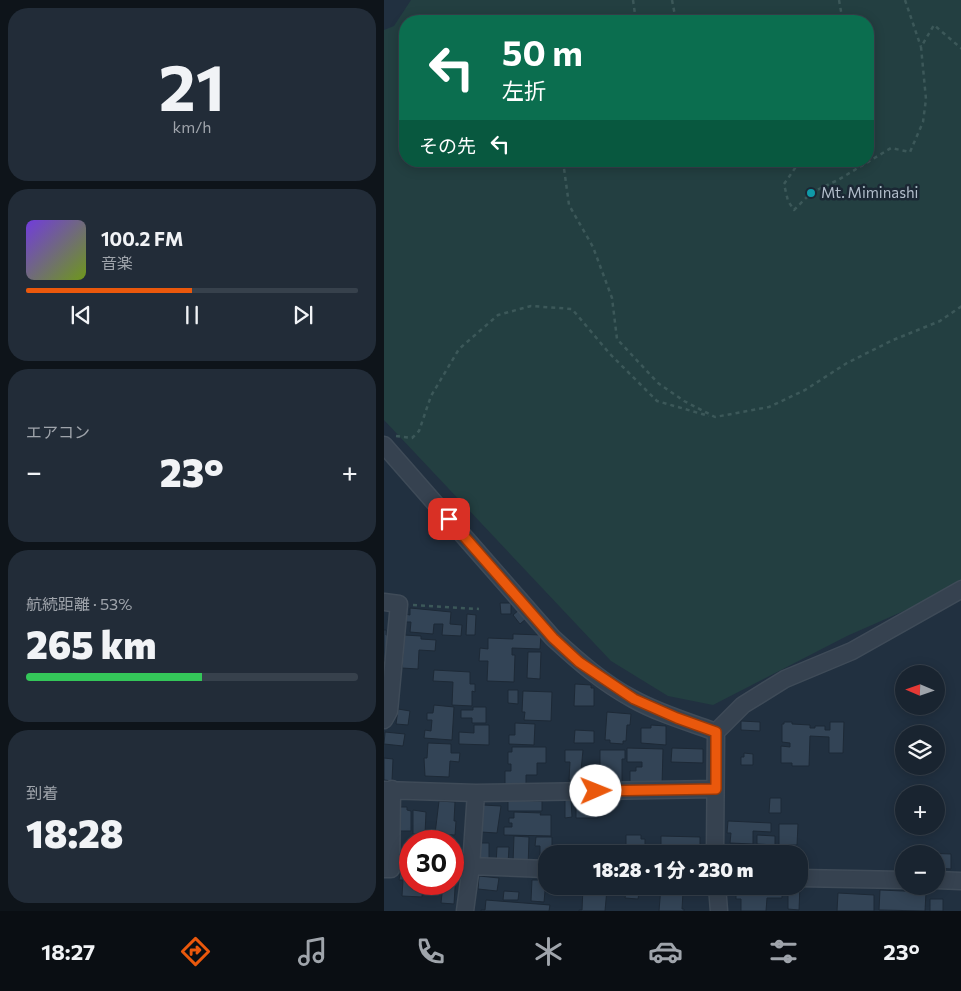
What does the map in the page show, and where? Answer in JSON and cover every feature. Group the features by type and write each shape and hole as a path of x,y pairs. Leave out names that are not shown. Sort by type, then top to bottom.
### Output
{"street":[{"path":"387,440 553,638 579,662 634,699 673,717 716,732"},
{"path":"715,845 716,732 743,705 785,680 852,651 961,589"},
{"path":"384,720 389,711 392,603"},
{"path":"384,869 391,869 388,790 476,793 716,789"},
{"path":"465,911 471,866 476,793"},
{"path":"471,866 538,869"},
{"path":"808,878 895,880"},
{"path":"945,880 961,881"},
{"path":"718,895 719,911"}],"path":[{"path":"633,0 635,15"},
{"path":"672,0 675,15"},
{"path":"839,0 842,15"},
{"path":"874,158 891,148 910,152 923,122 926,99 921,48 905,0"},
{"path":"921,48 934,25 961,49"},
{"path":"564,167 569,205 593,247 612,298 617,339 658,383 684,401 715,418"},
{"path":"796,167 784,184 788,201 794,210 810,192 838,180 860,167"},
{"path":"387,440 412,438 419,432 431,396 459,348 498,315 531,306 572,309 610,354 657,401 715,418 769,407 805,390 847,363 893,340 940,321 961,306"},
{"path":"392,603 479,609"}],"green space":[{"path":"411,0 961,0 962,581 949,591 847,636 713,705 668,696 611,661 384,420 384,30 394,26 399,18 399,167 874,167 874,15 401,15"}],"building":[{"path":"500,603 511,603 511,614 501,614"},
{"path":"410,608 451,612 450,624 462,625 461,636 442,635 443,624 434,624 433,634 410,632 411,622 405,622 405,614 410,615"},
{"path":"519,610 527,618 520,624 513,615"},
{"path":"467,614 476,615 475,635 466,635"},
{"path":"384,630 386,630 386,635 389,635 386,660 384,660"},
{"path":"513,634 541,635 540,649 512,648 512,655 515,655 514,682 487,681 488,661 479,661 480,648 488,649 488,638 513,639"},
{"path":"404,635 421,636 421,639 436,640 435,651 419,650 418,669 402,668"},
{"path":"528,652 541,652 540,679 527,678"},
{"path":"434,670 470,672 470,684 475,684 475,692 472,691 472,706 452,705 453,682 433,681"},
{"path":"575,684 591,685 591,688 594,688 594,706 574,706"},
{"path":"508,690 518,690 518,704 508,703"},
{"path":"523,691 552,692 551,721 524,720 525,712 522,712"},
{"path":"434,705 454,707 452,740 424,738 425,730 431,731 432,720 427,720 427,713 433,713"},
{"path":"473,707 486,707 486,723 472,723 472,718 461,718 461,710 473,710"},
{"path":"398,709 410,711 408,725 396,724"},
{"path":"607,712 631,714 630,725 627,725 626,741 623,741 623,744 610,743 610,740 605,740"},
{"path":"741,721 760,722 760,731 741,730"},
{"path":"784,722 810,725 810,728 825,726 825,730 830,730 830,722 844,722 843,753 829,753 829,737 810,736 809,766 792,766 792,763 781,763 781,746 790,747 790,743 782,742 782,724"},
{"path":"515,723 535,724 534,745 509,744 509,735 515,735"},
{"path":"474,725 489,725 489,745 459,744 459,732 474,733"},
{"path":"651,725 666,726 666,745 641,743 641,728 651,728"},
{"path":"575,730 594,731 594,743 574,743"},
{"path":"385,732 405,734 403,746 384,744"},
{"path":"428,743 451,744 451,753 460,753 459,762 450,761 449,777 425,776 424,758 427,758"},
{"path":"512,747 546,747 546,763 537,763 537,775 526,775 526,788 505,788 505,771 511,771 511,764 508,764 508,752 512,752"},
{"path":"627,748 663,749 662,786 630,785 630,771 636,771 636,767 642,767 642,762 627,762"},
{"path":"672,748 703,749 703,763 671,762"},
{"path":"565,750 583,750 580,781 569,780 570,762 565,762"},
{"path":"600,750 625,750 625,759 622,759 622,784 585,784 585,768 600,768"},
{"path":"744,753 753,754 753,765 741,765 741,757 744,757"},
{"path":"384,758 393,759 392,781 384,780"},
{"path":"595,797 595,801 598,801 598,818 576,818 576,798"},
{"path":"770,798 781,798 781,813 769,813"},
{"path":"571,799 572,817 565,818 565,800"},
{"path":"508,800 542,801 542,811 508,811"},
{"path":"439,801 455,802 455,830 435,830"},
{"path":"483,805 501,806 497,833 481,832"},
{"path":"396,807 407,807 407,810 411,811 411,830 396,831"},
{"path":"413,810 426,812 425,830 413,830"},
{"path":"514,812 551,815 551,836 504,835 504,827 512,827 512,823 509,823 509,818 514,818"},
{"path":"728,821 771,823 771,832 753,831 753,844 730,843 731,833 727,833"},
{"path":"779,824 798,824 797,845 779,845"},
{"path":"626,835 641,835 641,839 645,839 645,845 626,845"},
{"path":"757,835 775,836 775,845 757,844"},
{"path":"514,836 529,837 528,868 513,863"},
{"path":"661,836 700,837 700,845 661,845"},
{"path":"536,837 552,837 552,845 535,846"},
{"path":"480,843 489,843 489,861 479,860"},
{"path":"497,847 509,847 508,864 496,864"},
{"path":"945,854 951,854 951,869 945,869"},
{"path":"479,876 499,878 497,891 478,889"},
{"path":"532,880 538,880 538,895 545,895 544,902 531,901"},
{"path":"880,890 895,891 895,895 926,895 925,911 879,910"},
{"path":"504,891 519,892 518,900 503,900"},
{"path":"838,893 874,895 874,911 837,911"},
{"path":"402,895 422,895 422,897"},
{"path":"442,895 455,895 454,904 441,903"},
{"path":"583,895 606,895 605,911 579,911 582,910"},
{"path":"626,895 639,895 638,899 625,898"},
{"path":"660,895 683,895 682,909 684,911 659,911"},
{"path":"736,895 782,895 782,898 767,898 766,911 741,911 741,899 736,899"},
{"path":"788,895 800,895 799,910 788,909"},
{"path":"930,899 943,899 943,911 930,911"},
{"path":"486,900 550,905 549,911 481,911 485,910"}],"place":[{"name":"Mt. Miminashi","path":"811,193"}],"route":[{"path":"449,519 553,638 579,662 634,699 677,718 716,732 716,789 596,791"}]}
